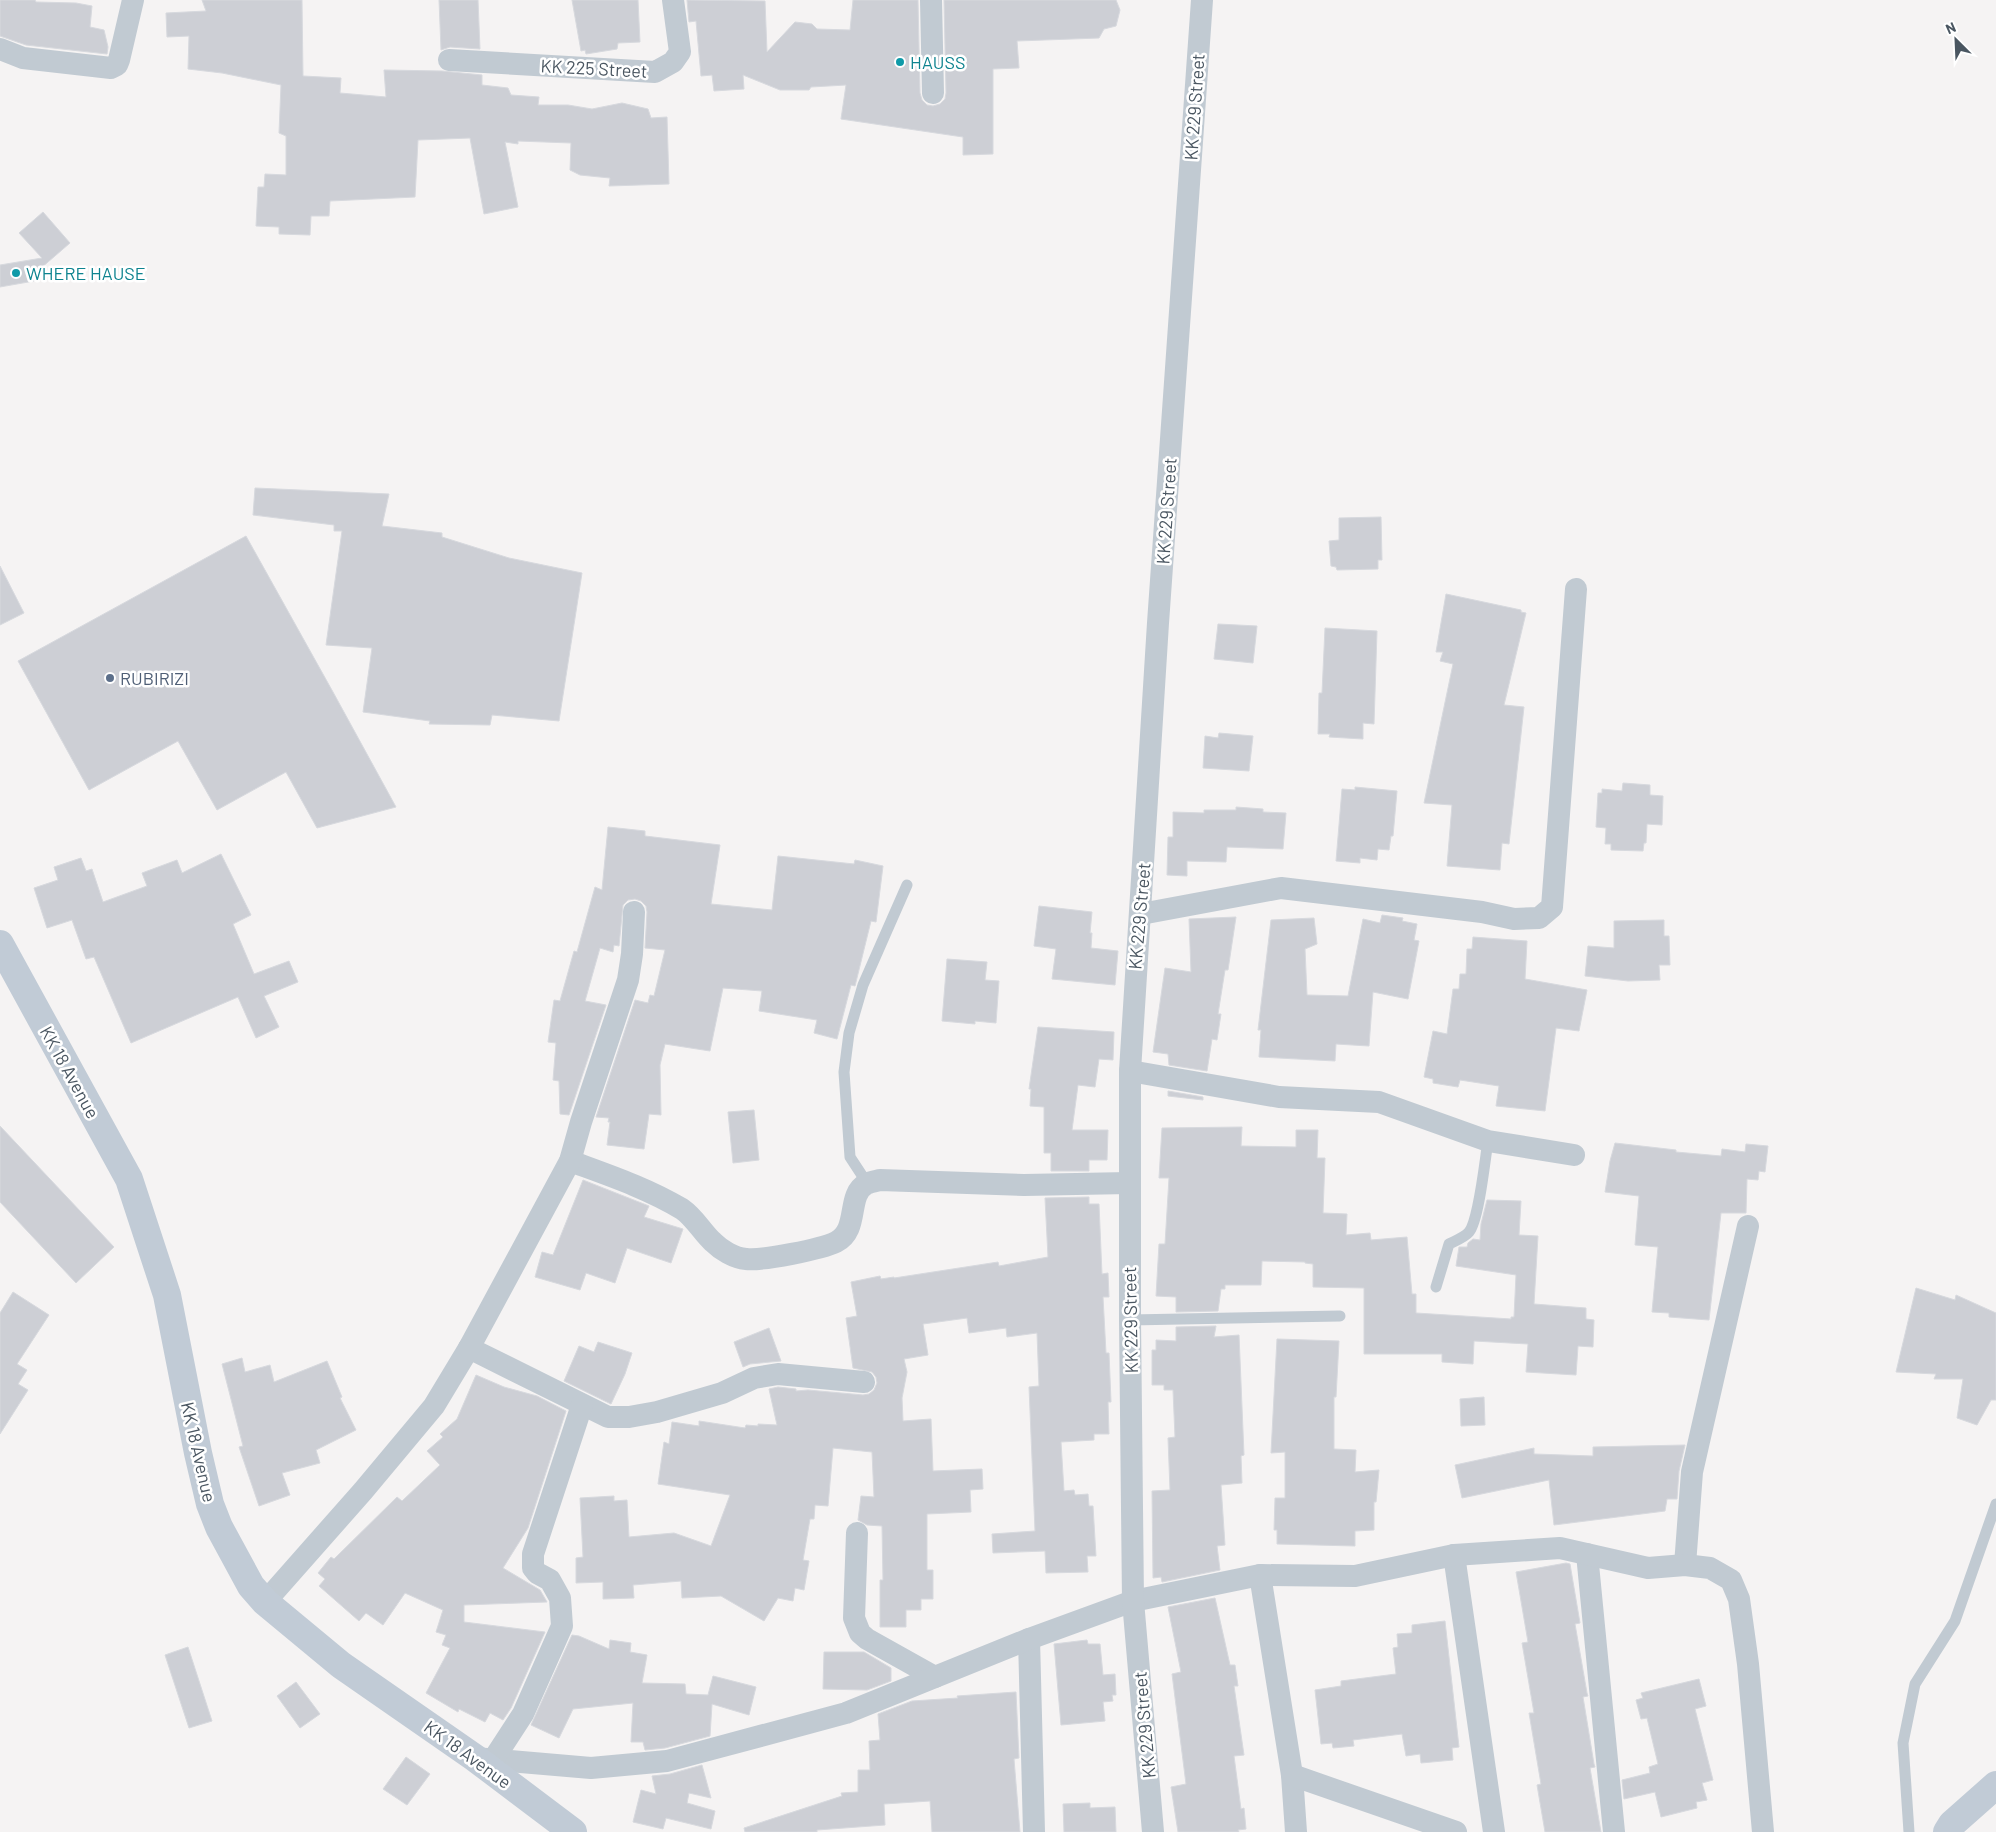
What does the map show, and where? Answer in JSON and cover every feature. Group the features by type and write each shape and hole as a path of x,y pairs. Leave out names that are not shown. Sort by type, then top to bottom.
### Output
{"main road":[{"name":"KK 18 Avenue","path":"0,944 130,1179 167,1295 210,1504 219,1527 251,1586 265,1602 341,1666 484,1759 573,1832"},
{"path":"1946,1832 1952,1824 1996,1786"}],"street":[{"path":"0,49 24,58 110,68 117,65 119,60 133,0"},
{"name":"KK 225 Street","path":"449,60 656,72 673,62 680,52 673,0"},
{"path":"931,0 933,93"},
{"name":"KK 229 Street","path":"1153,1832 1134,1601 1130,1320 1130,1071 1158,623 1202,0"},
{"path":"1141,914 1281,888 1482,912 1514,920 1539,918 1552,907 1576,588"},
{"path":"265,1602 434,1406 469,1348 570,1162 580,1122 628,980 632,954 634,912"},
{"path":"1130,1071 1279,1097 1379,1102 1488,1141 1574,1155"},
{"path":"570,1162 620,1179 683,1210 699,1224 713,1242 730,1254 746,1260 791,1254 836,1242 845,1234 850,1225 856,1194 867,1183 880,1180 1024,1185 1129,1183"},
{"path":"1685,1565 1692,1472 1748,1226"},
{"path":"469,1348 582,1405 608,1416 630,1417 657,1412 722,1393 754,1378 778,1374 864,1382"},
{"path":"484,1759 523,1714 562,1626 560,1598 550,1580 537,1573 533,1568 533,1554 582,1405"},
{"path":"857,1533 854,1618 860,1633 867,1639 935,1676"},
{"path":"484,1759 591,1768 667,1762 846,1713 1029,1639 1134,1601 1260,1575 1355,1576 1454,1555 1560,1548 1648,1568 1685,1565 1710,1568 1731,1580 1739,1599 1748,1664 1763,1832"},
{"path":"1587,1554 1614,1832"},
{"path":"1454,1555 1494,1832"},
{"path":"1260,1575 1292,1775 1296,1832"},
{"path":"1029,1639 1034,1832"},
{"path":"1292,1775 1456,1832"}],"lane":[{"path":"867,1183 850,1157 844,1072 846,1052 849,1033 863,985 907,885"},
{"path":"1436,1287 1449,1244 1469,1233 1472,1226 1482,1186 1488,1141"},
{"path":"1130,1320 1340,1316"},
{"path":"1909,1832 1903,1744 1915,1684 1954,1621 1996,1504"}],"building":[{"path":"0,0 35,0 36,2 76,3 92,6 90,27 104,30 108,47 107,54 26,45 0,36"},
{"path":"202,0 302,0 303,76 341,78 340,93 386,97 384,70 442,71 482,75 482,85 508,88 511,95 539,97 538,105 568,105 592,109 622,103 648,109 651,118 667,117 669,184 609,186 610,178 580,175 570,170 571,143 518,141 518,144 505,142 518,207 484,214 470,138 418,140 415,197 330,201 329,216 311,216 310,235 279,234 279,227 256,226 258,187 264,187 265,174 286,175 286,136 279,133 281,85 222,73 188,69 189,36 167,37 166,13 206,11"},
{"path":"439,0 478,0 480,49 450,47 441,50"},
{"path":"572,0 638,0 640,42 618,43 617,49 586,54 585,50 581,51"},
{"path":"687,0 765,1 767,52 795,22 812,24 817,29 850,30 853,0 918,0 920,93 922,100 927,105 933,106 940,104 945,99 946,93 944,0 1116,0 1120,10 1116,26 1104,29 1099,38 1017,41 1019,68 993,69 993,154 963,155 963,137 841,119 846,85 811,87 809,90 780,90 743,75 744,89 714,91 712,75 701,76 696,21 689,22"},
{"path":"43,212 70,243 33,275 34,281 0,287 0,265 42,258 19,233"},
{"path":"255,488 389,494 382,526 442,533 442,537 509,558 582,573 559,721 492,715 490,725 429,724 430,721 363,712 372,648 326,645 342,531 334,531 334,525 253,515"},
{"path":"1381,517 1382,560 1378,560 1378,569 1337,570 1336,567 1331,566 1329,541 1339,540 1339,518"},
{"path":"246,536 396,807 317,828 286,772 217,810 178,741 89,790 18,661"},
{"path":"0,566 24,613 0,625"},
{"path":"1446,594 1521,610 1521,612 1526,613 1504,705 1524,707 1509,844 1502,843 1500,870 1447,866 1452,805 1424,803 1453,664 1440,661 1443,652 1436,652"},
{"path":"1218,624 1257,626 1253,663 1214,659"},
{"path":"1325,628 1377,631 1374,724 1363,723 1363,739 1329,737 1330,734 1318,734 1319,693 1322,693"},
{"path":"1219,733 1253,736 1249,771 1203,768 1205,736 1218,738"},
{"path":"1623,783 1650,785 1650,795 1663,796 1662,825 1647,824 1646,843 1644,843 1643,851 1611,850 1611,844 1605,844 1606,828 1596,827 1598,793 1602,793 1602,789 1622,791"},
{"path":"1355,787 1397,791 1393,836 1391,836 1389,850 1378,849 1377,860 1360,858 1360,863 1336,861 1342,789 1355,790"},
{"path":"1236,807 1263,809 1263,812 1286,813 1283,849 1227,847 1226,862 1187,861 1187,876 1167,875 1168,837 1173,837 1173,812 1204,813 1204,810 1236,810"},
{"path":"608,827 645,831 645,836 720,845 711,904 772,910 778,856 854,864 855,860 883,866 876,922 871,921 855,986 851,985 837,1039 814,1033 817,1020 759,1011 762,991 723,988 710,1051 665,1044 660,1065 661,1115 649,1114 644,1149 607,1145 609,1118 596,1117 635,1000 648,1003 650,995 654,996 665,950 645,948 647,912 646,906 641,901 635,899 628,900 623,905 619,946 614,945 613,952 600,948 585,1001 606,1005 569,1115 560,1114 559,1081 553,1080 556,1043 548,1042 554,1000 560,1001 574,951 577,952 595,887 602,890"},
{"path":"221,854 251,915 233,924 254,974 289,961 298,982 264,996 279,1027 256,1038 238,997 131,1043 94,957 86,959 72,920 47,928 34,888 58,880 54,867 81,858 86,871 92,869 103,902 147,886 142,873 177,860 182,873"},
{"path":"1039,906 1092,912 1091,948 1118,951 1115,985 1052,979 1056,949 1034,946"},
{"path":"1382,915 1403,918 1402,921 1417,924 1414,940 1419,941 1408,999 1373,992 1369,1046 1336,1044 1335,1061 1259,1057 1261,1030 1258,1030 1271,920 1314,918 1317,944 1305,949 1307,995 1348,996 1363,919 1380,923"},
{"path":"1236,917 1228,970 1225,970 1218,1014 1221,1014 1217,1040 1212,1039 1207,1071 1169,1065 1168,1054 1153,1052 1165,968 1191,972 1189,919"},
{"path":"1664,920 1664,936 1669,936 1670,965 1659,965 1660,980 1628,981 1585,976 1588,946 1614,948 1614,921"},
{"path":"1473,937 1527,941 1525,979 1587,990 1579,1031 1556,1028 1545,1111 1496,1106 1499,1086 1460,1080 1458,1087 1433,1083 1433,1079 1424,1077 1433,1031 1447,1034 1453,989 1459,989 1460,974 1466,974 1467,949 1472,949"},
{"path":"947,959 987,962 985,980 999,981 996,1023 975,1021 975,1024 942,1021"},
{"path":"1038,1027 1114,1032 1113,1060 1099,1059 1095,1087 1078,1085 1072,1130 1108,1130 1107,1160 1089,1160 1089,1171 1051,1171 1051,1153 1044,1153 1044,1107 1030,1106 1031,1089 1029,1089"},
{"path":"1168,1091 1203,1097 1203,1100 1168,1096"},
{"path":"754,1110 759,1160 733,1163 728,1112"},
{"path":"0,1126 114,1247 76,1283 0,1202"},
{"path":"1242,1127 1241,1146 1296,1147 1296,1130 1318,1130 1317,1158 1325,1158 1323,1213 1347,1214 1346,1235 1370,1233 1371,1240 1407,1237 1412,1294 1416,1294 1416,1313 1511,1319 1511,1317 1514,1317 1516,1275 1456,1266 1459,1247 1467,1247 1468,1243 1473,1239 1480,1240 1481,1224 1487,1200 1521,1201 1519,1235 1538,1236 1534,1304 1586,1308 1586,1319 1594,1320 1593,1347 1578,1346 1576,1375 1526,1372 1528,1344 1474,1341 1473,1364 1442,1362 1442,1354 1364,1354 1364,1288 1313,1287 1313,1264 1305,1262 1262,1261 1261,1285 1225,1285 1225,1289 1221,1289 1218,1311 1176,1312 1176,1297 1156,1296 1159,1244 1165,1244 1169,1178 1159,1178 1162,1128"},
{"path":"1615,1143 1676,1150 1676,1152 1721,1156 1722,1149 1745,1152 1746,1144 1768,1146 1765,1172 1759,1171 1758,1180 1747,1179 1746,1213 1721,1213 1709,1320 1669,1317 1669,1313 1652,1312 1658,1247 1635,1245 1639,1196 1605,1192"},
{"path":"583,1180 649,1206 644,1217 683,1229 671,1263 627,1248 615,1283 586,1273 580,1290 535,1277 542,1252 553,1255"},
{"path":"1089,1197 1089,1204 1099,1204 1102,1274 1108,1273 1109,1297 1103,1297 1106,1353 1109,1353 1111,1402 1108,1402 1109,1434 1094,1434 1094,1440 1061,1442 1064,1491 1074,1490 1075,1495 1088,1494 1089,1506 1093,1506 1096,1556 1087,1556 1088,1572 1046,1573 1045,1551 993,1553 992,1534 1035,1531 1029,1387 1039,1386 1037,1333 1007,1337 1006,1328 969,1333 967,1318 923,1324 928,1355 904,1359 907,1372 902,1398 903,1421 931,1419 933,1471 982,1469 983,1489 970,1490 971,1512 927,1514 927,1570 933,1570 933,1599 921,1599 921,1610 906,1610 906,1627 880,1627 880,1580 883,1580 882,1526 867,1525 858,1520 861,1496 874,1497 872,1452 833,1448 828,1506 815,1505 814,1519 810,1519 803,1560 809,1561 804,1590 795,1588 793,1601 778,1598 764,1621 721,1596 682,1598 681,1581 633,1585 634,1598 603,1599 603,1582 576,1583 576,1558 583,1557 580,1498 614,1496 614,1501 627,1500 629,1537 674,1533 711,1546 730,1495 658,1484 664,1442 669,1444 672,1422 699,1426 699,1421 745,1428 746,1425 777,1425 769,1389 778,1387 796,1389 796,1391 808,1390 863,1395 869,1394 874,1390 877,1383 876,1377 872,1372 853,1368 846,1318 857,1316 851,1282 880,1276 881,1279 894,1278 998,1262 999,1266 1048,1257 1045,1198"},
{"path":"1916,1288 1955,1300 1956,1295 1996,1313 1996,1400 1991,1400 1977,1425 1957,1418 1963,1379 1934,1379 1936,1374 1896,1372"},
{"path":"13,1292 49,1315 17,1364 27,1370 18,1384 28,1390 0,1434 0,1313"},
{"path":"1216,1326 1214,1337 1239,1335 1244,1455 1241,1456 1242,1483 1221,1485 1225,1545 1217,1546 1220,1570 1162,1582 1161,1577 1153,1578 1152,1491 1170,1490 1168,1438 1175,1437 1173,1390 1164,1390 1164,1385 1152,1385 1152,1350 1156,1350 1156,1340 1176,1341 1176,1327"},
{"path":"769,1328 781,1361 750,1364 743,1367 734,1342"},
{"path":"1277,1339 1339,1341 1336,1397 1334,1397 1334,1449 1356,1450 1355,1472 1379,1470 1376,1502 1374,1502 1374,1530 1355,1531 1355,1546 1277,1544 1277,1530 1274,1530 1275,1498 1285,1498 1285,1452 1271,1453"},
{"path":"598,1342 632,1353 625,1374 611,1404 564,1381 579,1346 594,1352"},
{"path":"242,1358 245,1372 270,1365 274,1382 327,1361 342,1397 340,1398 356,1430 316,1450 320,1463 282,1473 290,1495 259,1506 239,1447 243,1446 222,1364"},
{"path":"476,1375 504,1387 537,1396 566,1411 528,1528 503,1568 540,1590 547,1602 464,1605 464,1622 545,1632 511,1708 503,1720 490,1713 485,1722 459,1709 458,1712 426,1693 450,1648 442,1645 446,1635 436,1632 443,1610 405,1593 383,1625 366,1613 359,1621 319,1586 325,1579 318,1573 331,1557 334,1559 397,1497 402,1501 440,1465 427,1451 443,1437 440,1434 457,1419"},
{"path":"1484,1397 1485,1425 1461,1426 1460,1399"},
{"path":"1685,1445 1679,1471 1677,1499 1667,1499 1665,1511 1554,1525 1549,1480 1462,1498 1455,1465 1534,1448 1534,1454 1593,1456 1593,1447"},
{"path":"1566,1563 1570,1564 1580,1623 1575,1624 1588,1696 1583,1697 1595,1767 1590,1768 1601,1832 1545,1832 1537,1785 1541,1784 1529,1713 1534,1713 1522,1643 1528,1642 1516,1572"},
{"path":"1215,1598 1230,1665 1235,1665 1238,1686 1234,1686 1244,1755 1234,1756 1241,1809 1244,1808 1246,1829 1238,1830 1239,1832 1178,1832 1171,1787 1186,1784 1172,1674 1181,1672 1168,1607"},
{"path":"1445,1621 1459,1747 1452,1748 1453,1760 1421,1763 1420,1754 1406,1756 1402,1734 1353,1740 1354,1746 1333,1748 1332,1743 1321,1744 1315,1690 1341,1686 1341,1681 1396,1674 1393,1648 1398,1647 1397,1634 1412,1633 1412,1625"},
{"path":"572,1635 579,1636 609,1649 610,1640 631,1643 630,1652 647,1655 642,1683 685,1684 686,1694 708,1695 713,1676 756,1687 749,1715 712,1704 710,1736 665,1748 645,1750 643,1742 631,1742 633,1703 573,1709 559,1738 531,1725"},
{"path":"1087,1640 1088,1644 1100,1644 1103,1675 1115,1674 1116,1695 1112,1695 1113,1701 1103,1702 1105,1721 1061,1725 1054,1644"},
{"path":"188,1647 212,1721 189,1728 165,1655"},
{"path":"824,1652 864,1652 891,1668 891,1681 867,1690 823,1689"},
{"path":"1699,1679 1706,1706 1695,1709 1713,1780 1702,1783 1707,1800 1696,1802 1697,1808 1661,1817 1655,1792 1624,1799 1622,1780 1650,1773 1649,1767 1658,1764 1647,1718 1641,1719 1636,1700 1643,1698 1641,1693"},
{"path":"296,1682 320,1714 300,1728 277,1696"},
{"path":"1016,1692 1019,1758 1014,1759 1020,1832 932,1832 930,1801 884,1804 885,1825 817,1830 817,1832 745,1832 744,1828 842,1796 841,1793 858,1792 858,1770 870,1770 869,1741 880,1740 878,1714 912,1701"},
{"path":"406,1757 430,1774 407,1805 383,1789"},
{"path":"702,1765 711,1798 689,1793 687,1803 715,1811 711,1829 666,1818 663,1829 633,1822 641,1790 656,1794 652,1776 670,1774"},
{"path":"1090,1803 1090,1808 1115,1807 1116,1832 1064,1832 1063,1804"}],"place":[{"name":"HAUSS","path":"900,62"},
{"name":"WHERE HAUSE","path":"16,273"},
{"name":"RUBIRIZI","path":"110,678"}]}
